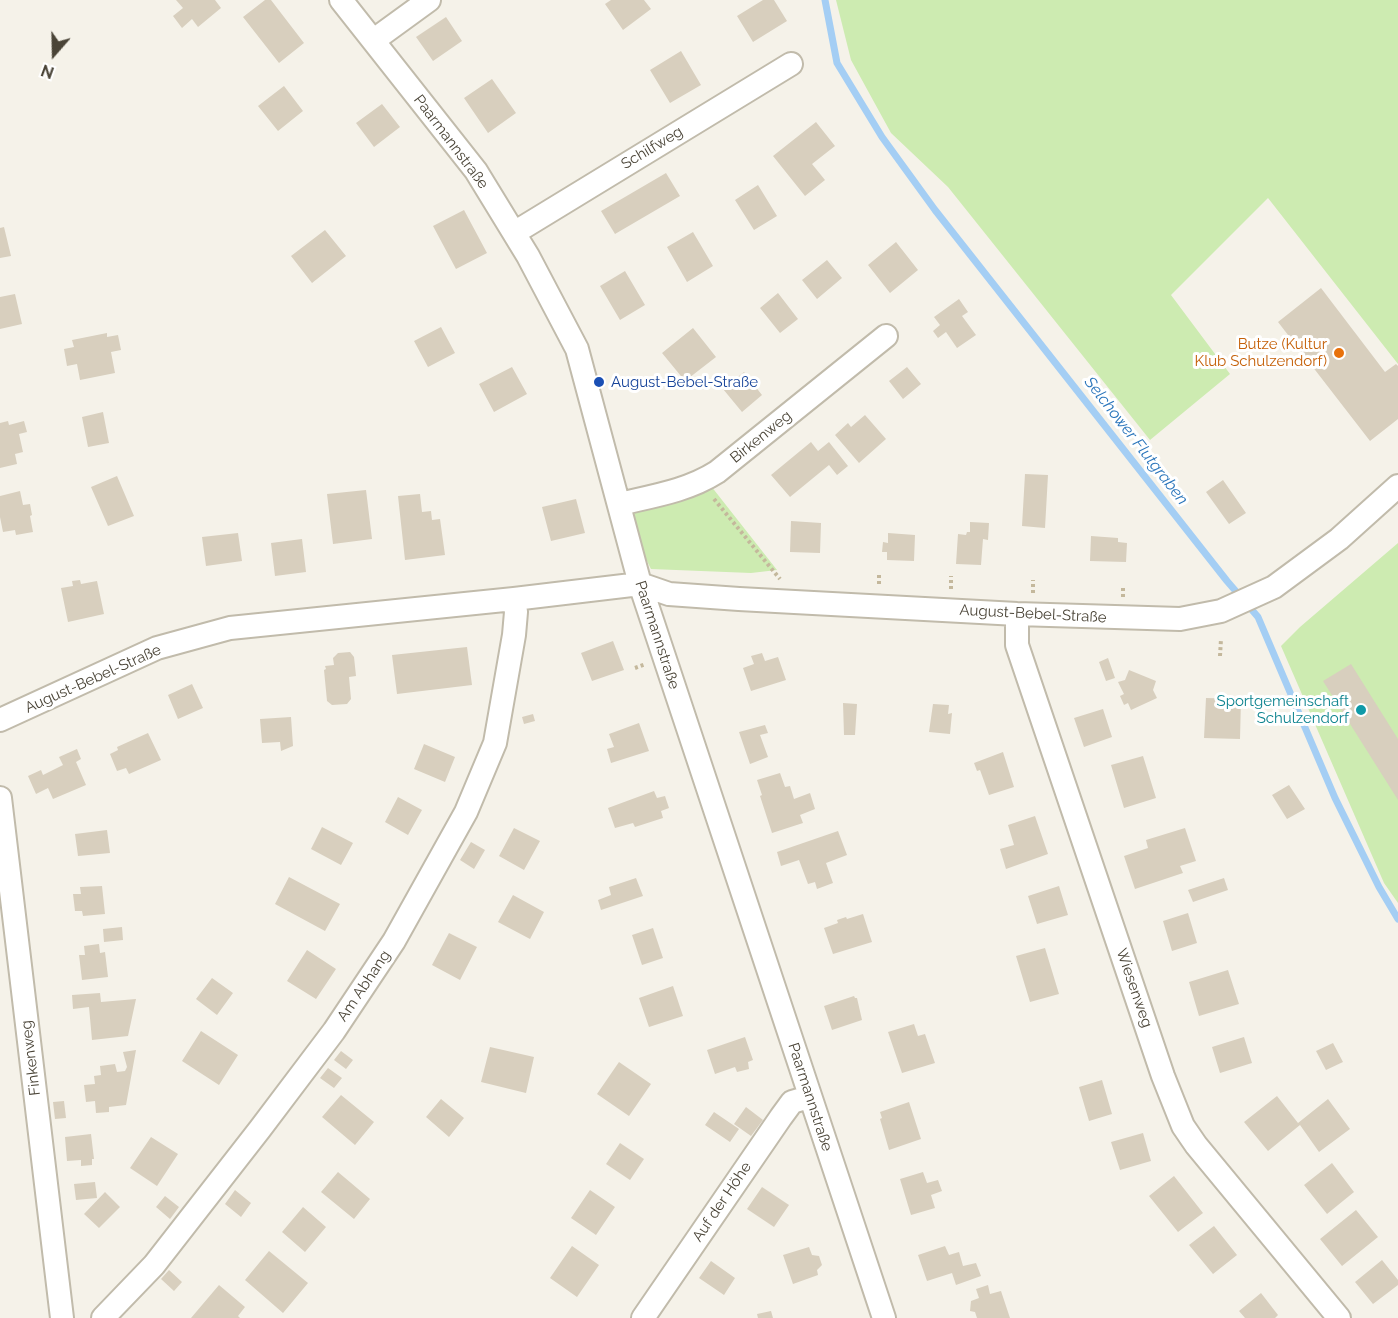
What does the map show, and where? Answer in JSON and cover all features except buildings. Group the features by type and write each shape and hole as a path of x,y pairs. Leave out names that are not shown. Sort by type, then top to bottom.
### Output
{"street":[{"name":"Paarmannstraße","path":"341,0 476,171 550,296 577,349 640,584 884,1318"},
{"path":"374,40 429,0"},
{"name":"Schilfweg","path":"514,233 791,64"},
{"name":"Birkenweg","path":"619,504 682,489 699,483 717,472 886,336"},
{"name":"August-Bebel-Straße","path":"0,720 157,648 230,628 640,584 669,594 680,595 1017,614 1180,619 1221,611 1274,587 1339,539 1398,486"},
{"name":"Am Abhang","path":"103,1318 160,1258 279,1104 356,1001 402,928 466,812 495,743 514,635 516,612 514,599"},
{"name":"Wiesenweg","path":"1017,614 1017,645 1163,1076 1183,1126 1196,1145 1339,1318"},
{"name":"Finkenweg","path":"0,798 62,1318"},
{"name":"Auf der Höhe","path":"643,1318 792,1102 809,1097"}],"path":[{"path":"699,483 781,579"},
{"path":"879,572 879,584"},
{"path":"951,576 951,589"},
{"path":"1033,580 1033,593"},
{"path":"1123,585 1123,598"},
{"path":"1220,656 1221,639"}],"green space":[{"path":"836,0 1398,0 1398,364 1268,198 1171,295 1230,374 1150,440 948,187 891,133 851,60"},
{"path":"711,486 777,570 751,573 651,569 631,516 637,511"},
{"path":"1398,543 1398,903 1384,883 1281,646"}],"waterway":[{"name":"Selchower Flutgraben","path":"825,0 837,63 882,137 935,210 1227,581 1258,617 1335,798 1379,887 1398,919"}],"place":[{"name":"Butze (Kultur Klub Schulzendorf)","path":"1339,353"},
{"name":"August-Bebel-Straße","path":"599,382"},
{"name":"Sportgemeinschaft Schulzendorf","path":"1361,710"}]}
